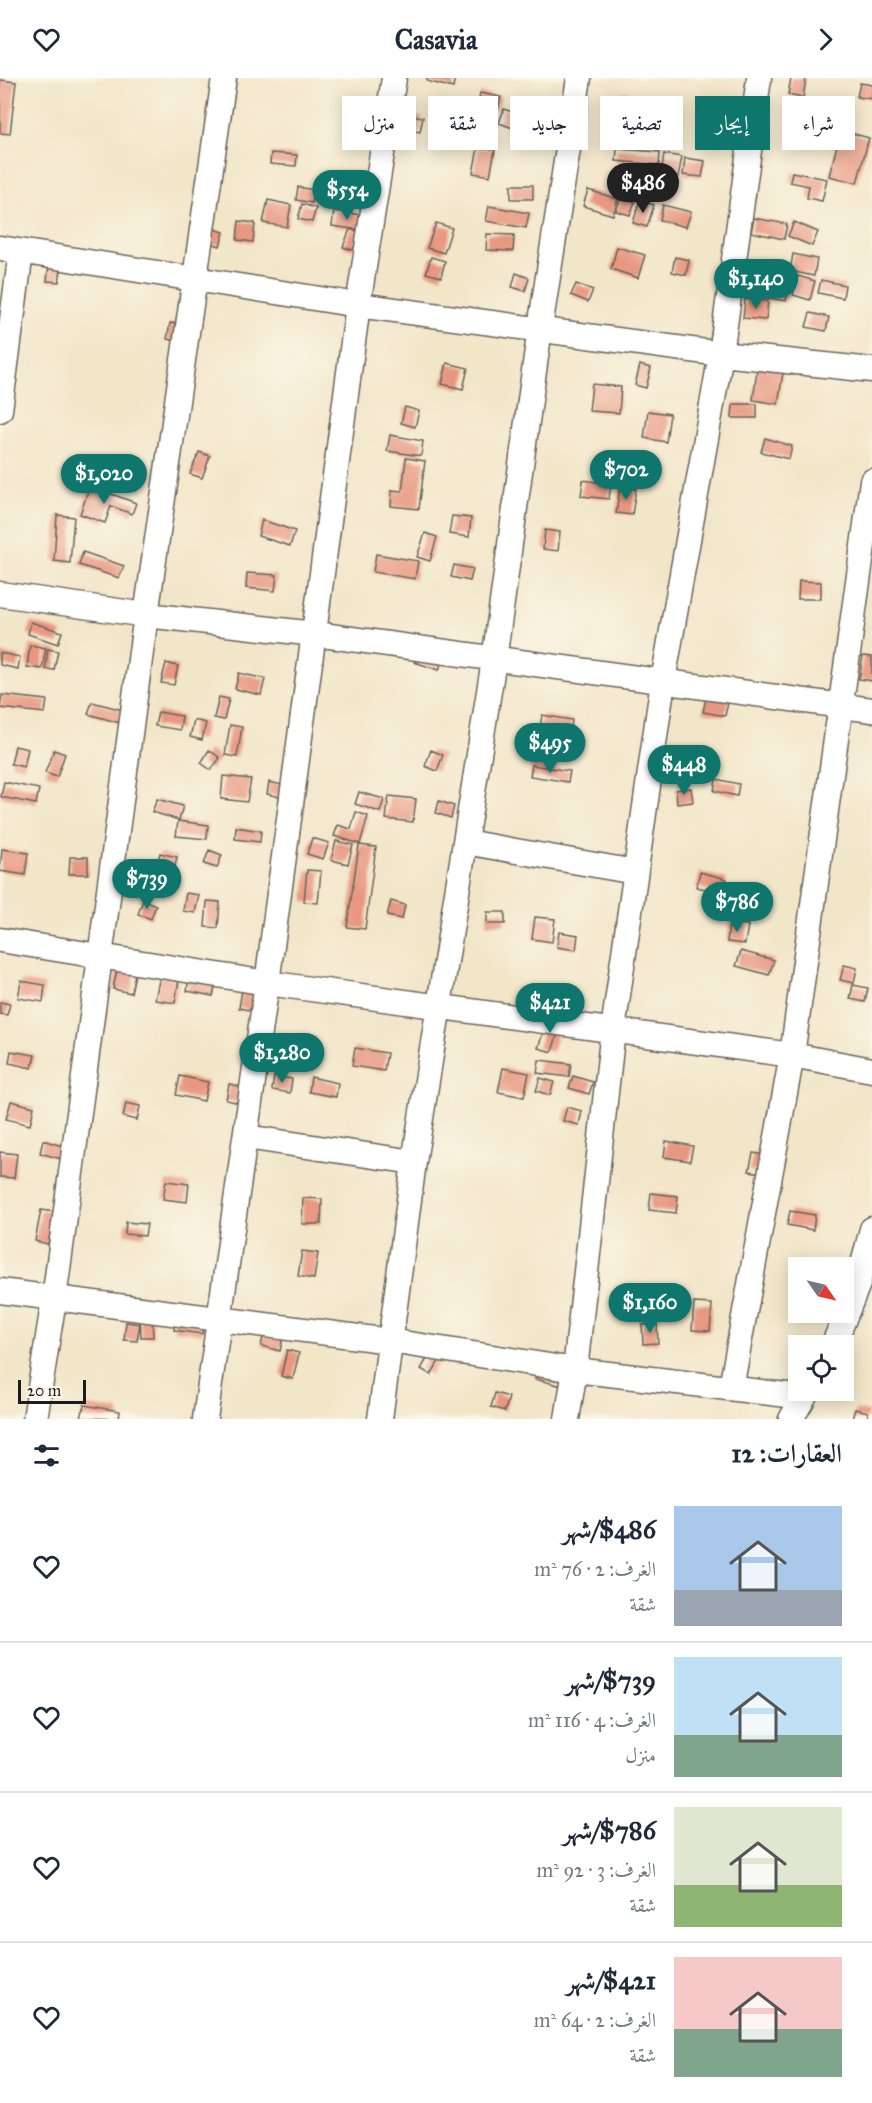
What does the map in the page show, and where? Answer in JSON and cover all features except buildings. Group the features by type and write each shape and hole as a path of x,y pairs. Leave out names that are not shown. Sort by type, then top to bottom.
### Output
{"street":[{"path":"35,1419 54,1299 146,615 224,78"},
{"path":"205,1419 246,1137 358,305 394,78"},
{"path":"380,1419 414,1162 494,660 540,328 579,78"},
{"path":"567,1419 575,1370 613,1030 663,681 721,354 759,78"},
{"path":"0,410 11,250 358,305 721,354 872,370"},
{"path":"731,1388 792,1055 872,481"},
{"path":"0,594 146,615 315,634 872,710"},
{"path":"465,842 636,872"},
{"path":"0,940 267,982 792,1055 872,1070"},
{"path":"246,1137 414,1162"},
{"path":"837,1335 858,1284 872,1229"},
{"path":"0,1292 221,1318 390,1341 575,1370 788,1393"},
{"path":"791,1419 802,1401"}]}
